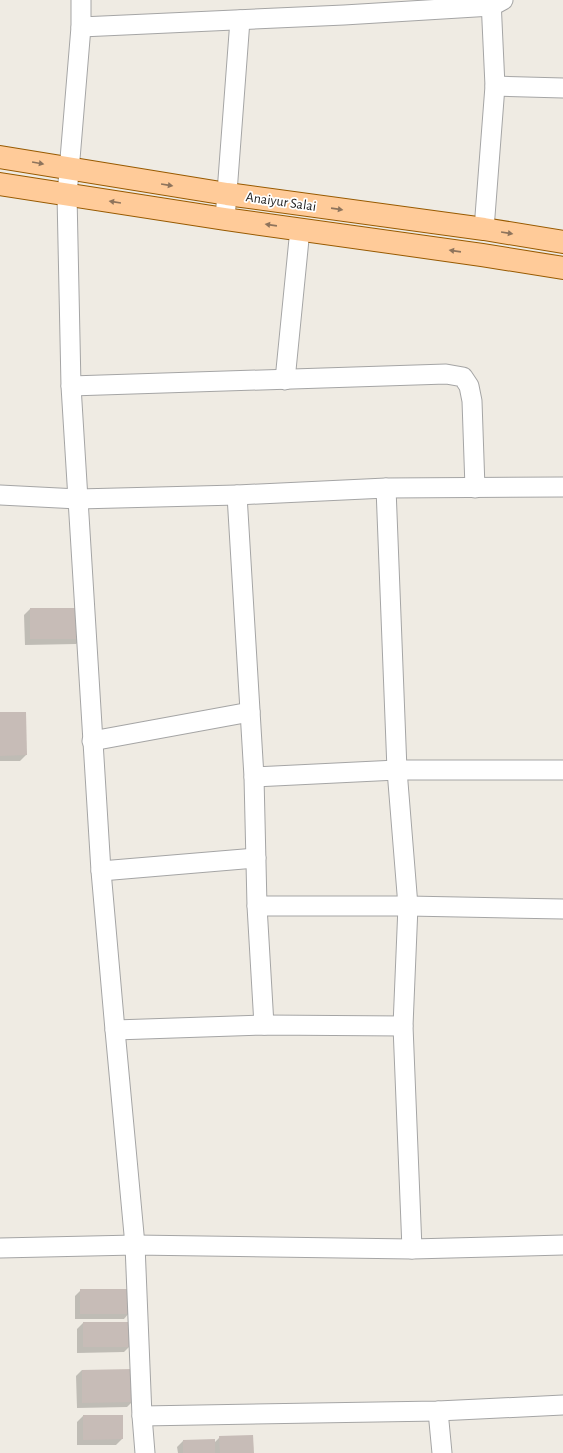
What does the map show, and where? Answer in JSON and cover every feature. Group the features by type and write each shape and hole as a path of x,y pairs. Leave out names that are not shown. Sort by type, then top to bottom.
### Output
{"main road":[{"name":"Anaiyur Salai","path":"0,157 227,194 563,242"},
{"name":"Anaiyur Salai","path":"0,184 225,219 482,255 563,268"}],"street":[{"path":"81,0 81,27 67,195 71,386 101,871 135,1245 142,1416 145,1453"},
{"path":"81,27 240,20 344,8 495,2 495,86 484,230"},
{"path":"225,219 240,20"},
{"path":"495,86 563,88"},
{"path":"285,380 300,230"},
{"path":"71,386 446,374 462,377 469,386 472,401 475,488"},
{"path":"0,495 78,499 237,495 386,488 563,487"},
{"path":"386,488 397,770 408,906 403,1026 412,1249"},
{"path":"237,495 254,777 257,906 264,1025"},
{"path":"92,741 250,712"},
{"path":"254,777 397,770 563,770"},
{"path":"101,871 256,858"},
{"path":"257,906 408,906 563,909"},
{"path":"115,1030 264,1025 403,1026"},
{"path":"0,1248 135,1245 412,1249 563,1245"},
{"path":"142,1416 438,1411 563,1405"},
{"path":"438,1411 442,1453"}],"building":[{"path":"30,608 83,608 83,639 30,639"},
{"path":"0,712 26,712 27,755 0,756"},
{"path":"80,1289 130,1289 130,1314 80,1314"},
{"path":"83,1322 130,1322 130,1347 83,1347"},
{"path":"133,1369 134,1402 82,1403 82,1370"},
{"path":"83,1415 123,1415 123,1439 83,1440"},
{"path":"253,1435 254,1453 220,1453 219,1436"},
{"path":"215,1439 215,1453 183,1453 183,1440"}]}
